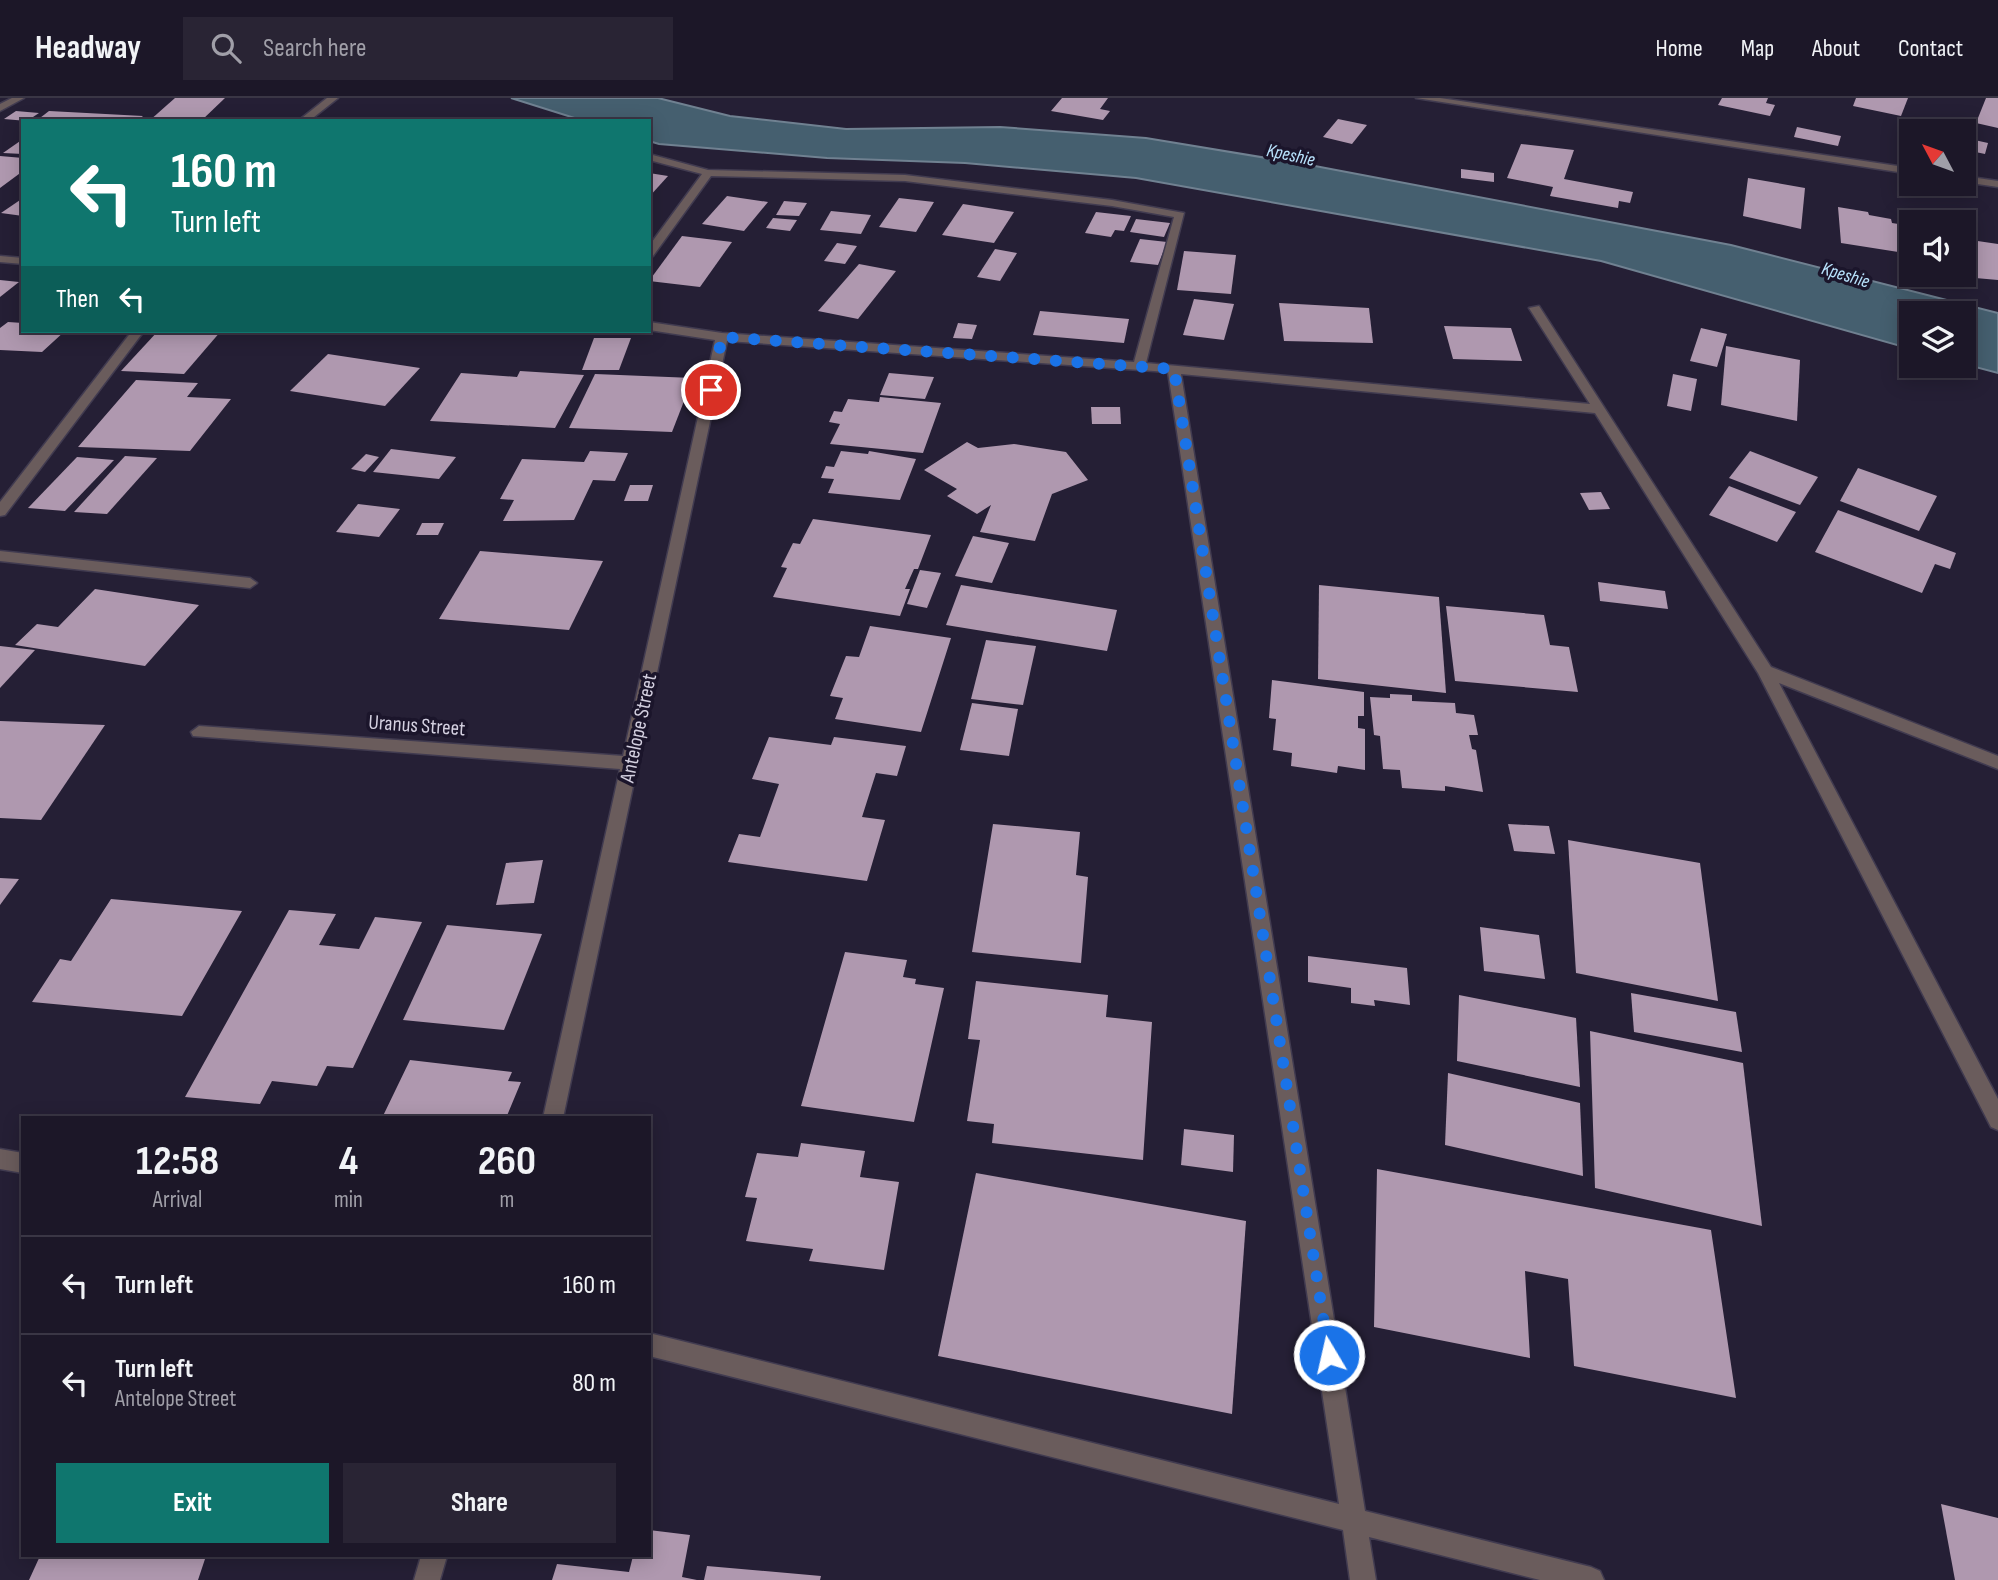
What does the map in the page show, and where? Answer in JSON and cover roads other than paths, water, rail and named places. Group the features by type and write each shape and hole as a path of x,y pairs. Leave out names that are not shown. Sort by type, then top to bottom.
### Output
{"street":[{"path":"0,108 19,98"},
{"path":"306,119 333,98"},
{"path":"1421,98 1899,169"},
{"path":"651,158 708,173 905,178 1112,203 1180,215 1139,366"},
{"path":"651,251 708,173"},
{"path":"1976,181 1998,184"},
{"path":"0,259 21,261"},
{"path":"1535,308 1765,670 1998,1120"},
{"path":"651,326 722,337 1139,366 1598,409"},
{"path":"0,512 136,333"},
{"name":"Antelope Street","path":"553,1116 722,337"},
{"path":"1174,369 1363,1580"},
{"path":"0,556 250,583"},
{"path":"1765,670 1998,763"},
{"name":"Uranus Street","path":"199,732 631,763"},
{"path":"0,1159 21,1163"},
{"path":"651,1344 1591,1580"},
{"path":"427,1580 434,1557"}],"water":[{"path":"511,98 658,98 730,116 846,129 1000,127 1146,138 1315,166 1731,245 1951,301 1899,301 1899,346 1601,261 1136,178 965,163 827,158 659,144 651,142 651,119 578,119"},
{"path":"1976,307 1998,313 1998,373 1976,367"}],"water label":[{"name":"Kpeshie","path":"1291,154"},
{"name":"Kpeshie","path":"1846,274"}]}
